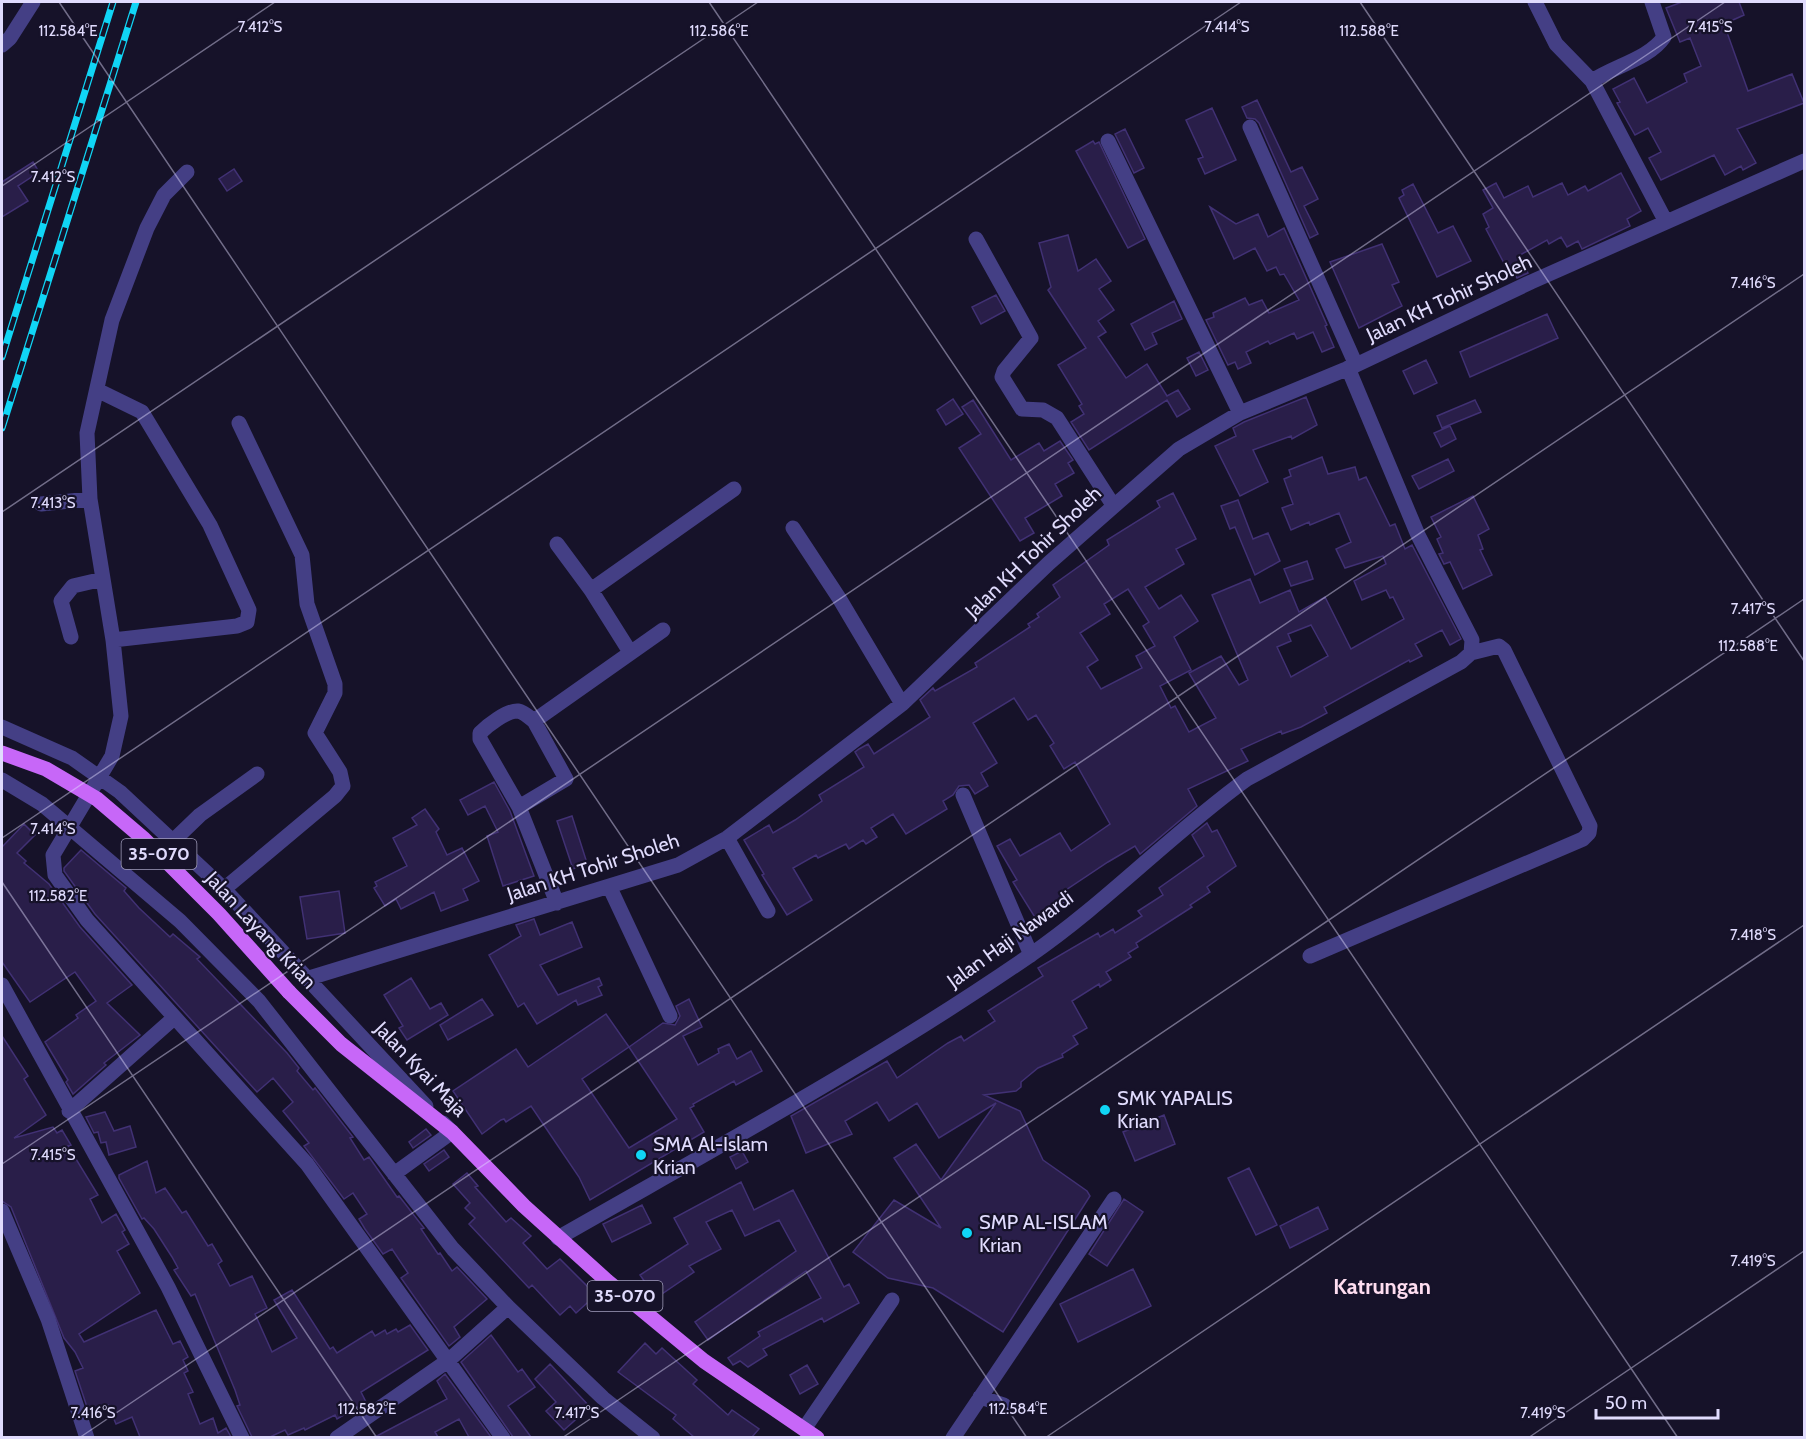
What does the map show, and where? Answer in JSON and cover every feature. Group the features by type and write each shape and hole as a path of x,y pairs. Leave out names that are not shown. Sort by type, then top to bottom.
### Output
{"main road":[{"name":"Jalan Layang Krian","path":"2,753 46,769 97,799 144,839 219,914 289,992 341,1044 448,1135"},
{"name":"Jalan Kyai Maja","path":"448,1135 558,1238 704,1361 811,1433"}],"street":[{"path":"2,45 10,38 33,2"},
{"path":"1534,2 1556,44 1592,81 1666,222"},
{"path":"1592,81 1606,71 1657,48 1664,37 1652,2"},
{"path":"1250,127 1352,366 1418,535 1472,640 1471,653 1499,646 1504,650 1590,826 1589,833 1583,839 1310,956"},
{"path":"1108,141 1240,413"},
{"name":"Jalan KH Tohir Sholeh","path":"306,979 610,888 678,865 727,838 902,705 1113,505 1179,449 1240,413 1352,366 1531,282 1804,161"},
{"path":"187,172 164,195 147,228 112,320 87,433 90,499 113,640 121,716 112,756 52,855 55,875 87,920 307,1164 503,1437"},
{"path":"976,239 1031,338 1004,371 1003,382 1022,410 1043,410 1057,418 1113,505"},
{"path":"97,390 142,412 210,525 249,610 247,621 237,626 113,640"},
{"path":"224,889 335,796 343,786 340,772 315,733 334,693 335,684 309,610 302,555 239,423"},
{"path":"591,590 734,489"},
{"path":"41,504 90,499"},
{"path":"794,528 856,626 902,705"},
{"path":"557,544 591,590 630,652"},
{"path":"71,637 61,601 73,586 103,579"},
{"path":"534,721 663,630"},
{"name":"Jalan Haji Nawardi","path":"558,1238 886,1051 1031,955 1214,802 1247,779 1461,662 1471,653"},
{"path":"519,807 566,779 534,721 520,711 513,711 480,733 480,739 519,807 557,903"},
{"name":"Jalan Kyai Maja","path":"2,727 72,758 97,784 120,792 224,889 448,1135"},
{"path":"173,841 200,815 257,774"},
{"path":"2,780 42,804 180,921 259,1001 398,1171 453,1250 508,1307 603,1398 653,1437"},
{"path":"963,795 1031,955"},
{"path":"727,838 768,911"},
{"path":"610,888 670,1016"},
{"path":"2,985 69,1111 168,1287 242,1437"},
{"path":"69,1111 174,1018"},
{"path":"398,1171 448,1135"},
{"path":"953,1437 991,1400 1114,1199"},
{"path":"2,1211 48,1319 87,1437"},
{"path":"811,1433 892,1300"},
{"path":"337,1437 449,1360 508,1307"}],"building":[{"path":"1682,2 1739,2 1744,15 1724,24 1748,91 1792,74 1804,103 1737,129 1756,163 1743,170 1741,166 1725,175 1714,155 1661,180 1649,158 1661,152 1648,128 1635,135 1617,103 1620,102 1613,89 1634,78 1647,103 1687,82 1684,74 1701,66 1690,38 1680,42 1666,8"},
{"path":"1257,100 1291,172 1302,167 1318,199 1304,206 1318,234 1310,238 1259,123 1255,119 1247,118 1242,107"},
{"path":"1212,108 1236,160 1205,174 1198,159 1203,157 1186,120"},
{"path":"1125,129 1144,168 1134,173 1115,134"},
{"path":"1093,141 1095,144 1099,142 1145,239 1128,248 1076,151"},
{"path":"33,162 39,172 18,186 28,201 2,217 2,182"},
{"path":"234,169 242,181 227,191 219,179"},
{"path":"1621,173 1641,211 1627,219 1630,226 1582,249 1578,241 1567,247 1561,237 1549,244 1547,240 1520,255 1528,273 1517,278 1508,263 1505,265 1486,229 1489,227 1483,214 1493,208 1483,190 1496,183 1504,198 1528,186 1533,197 1562,183 1568,195 1585,186 1588,191"},
{"path":"1413,184 1438,233 1453,226 1471,261 1437,277 1399,198 1404,195 1402,190"},
{"path":"1210,207 1236,224 1258,214 1268,237 1284,228 1327,325 1325,326 1334,347 1322,352 1313,332 1297,339 1294,333 1270,344 1268,341 1246,352 1251,363 1238,369 1235,362 1228,365 1206,320 1214,317 1213,313 1245,298 1249,305 1262,300 1269,313 1299,300 1284,274 1280,275 1276,267 1267,271 1255,248 1234,259"},
{"path":"1068,235 1078,271 1096,259 1111,281 1099,289 1114,310 1098,321 1106,332 1098,337 1126,378 1147,364 1167,396 1178,390 1190,409 1177,417 1167,400 1089,450 1071,422 1084,414 1079,406 1082,404 1058,365 1086,348 1048,290 1051,287 1039,243"},
{"path":"1382,244 1399,282 1392,285 1402,306 1359,328 1330,262"},
{"path":"996,295 1005,311 981,324 972,307"},
{"path":"1174,301 1182,319 1152,333 1157,344 1145,350 1131,324"},
{"path":"1547,314 1558,338 1470,377 1460,352"},
{"path":"1199,352 1208,370 1196,376 1187,358"},
{"path":"1426,360 1437,383 1414,394 1403,371"},
{"path":"1306,397 1317,425 1292,439 1291,436 1253,450 1268,482 1240,496 1215,446 1236,436 1233,428 1244,422"},
{"path":"953,399 963,414 946,425 937,410"},
{"path":"973,400 1011,460 1039,443 1044,451 1060,441 1073,460 1068,463 1074,473 1055,484 1062,496 1025,518 1034,533 1020,541 959,448 981,434 962,407"},
{"path":"1475,400 1481,412 1442,428 1437,416"},
{"path":"1450,426 1456,439 1441,447 1434,433"},
{"path":"1322,457 1328,474 1355,467 1359,480 1366,477 1390,526 1395,524 1405,549 1412,545 1461,639 1450,645 1442,630 1415,644 1422,656 1410,662 1409,660 1324,707 1327,713 1301,727 1282,734 1281,731 1241,749 1248,761 1188,789 1197,806 1140,854 1135,846 1108,862 1063,892 1068,900 1036,919 1013,882 1017,880 997,846 1010,839 1020,856 1060,833 1071,851 1110,824 1075,762 1064,769 1050,746 1054,743 1036,715 1028,720 1014,698 973,723 997,763 981,773 988,786 975,794 969,785 959,786 953,795 943,801 947,809 906,834 893,814 871,828 877,837 866,844 863,840 849,849 846,844 818,858 816,855 793,868 812,900 787,915 744,840 769,825 773,833 822,801 819,795 864,767 855,752 859,749 868,744 874,754 930,717 920,700 933,688 935,691 977,667 975,663 1030,627 1028,624 1039,617 1037,614 1060,597 1053,585 1109,545 1107,540 1160,507 1157,501 1173,493 1196,539 1176,549 1184,564 1145,587 1159,609 1181,595 1198,621 1174,637 1191,670 1160,686 1171,708 1175,706 1189,732 1216,718 1189,673 1221,656 1239,685 1248,680 1212,595 1250,579 1260,603 1290,590 1299,612 1325,597 1351,649 1404,619 1393,597 1390,598 1386,590 1362,600 1354,581 1386,564 1383,556 1345,568 1336,549 1351,542 1339,513 1291,530 1282,508 1293,504 1284,479 1291,476 1289,470","holes":["1128,589 1149,622 1143,626 1155,646 1136,656 1142,668 1101,689 1087,667 1098,660 1080,633 1110,614 1104,604","1311,625 1328,656 1291,677 1277,647 1291,641 1288,634"]},
{"path":"1448,459 1454,471 1419,489 1412,476"},
{"path":"1473,496 1489,529 1478,535 1483,549 1480,550 1492,575 1463,589 1450,562 1444,564 1439,554 1443,553 1437,539 1441,537 1431,517"},
{"path":"1238,500 1253,539 1268,533 1280,561 1255,575 1235,527 1230,529 1221,506"},
{"path":"1307,561 1313,579 1291,586 1284,569"},
{"path":"494,782 510,811 534,876 503,886 487,836 498,832 485,806 468,815 460,800"},
{"path":"425,809 439,829 436,832 447,855 462,848 479,881 463,889 468,900 441,911 434,892 401,909 396,899 385,906 374,888 377,886 375,882 407,866 393,838 417,825 412,818"},
{"path":"572,816 587,863 573,869 557,821"},
{"path":"1207,823 1212,832 1217,830 1236,866 1207,887 1210,892 1190,905 1192,907 1136,943 1138,947 1128,953 1131,957 1106,972 1111,980 1100,987 1099,984 1072,1001 1087,1028 1073,1036 1078,1044 1062,1054 1063,1057 1038,1068 1021,1082 1021,1087 1016,1091 984,1095 1020,1111 1043,1160 1087,1191 1090,1196 1003,1332 933,1288 888,1278 853,1252 894,1200 941,1228 894,1158 916,1144 941,1180 996,1103 939,1138 917,1103 889,1121 877,1102 845,1121 852,1134 806,1153 791,1116 887,1061 897,1078 948,1043 961,1036 964,1041 995,1021 988,1011 1043,976 1038,968 1098,933 1100,937 1113,929 1115,933 1142,916 1138,911 1163,895 1159,888 1204,856 1192,835"},
{"path":"24,824 35,835 17,853 26,861 24,863 49,884 80,927 132,985 107,1003 140,1035 104,1063 106,1065 73,1094 66,1082 68,1080 45,1042 78,1018 76,1015 96,1001 75,972 30,1002 2,962 2,847"},
{"path":"81,850 126,888 124,891 139,908 170,937 173,934 200,957 197,959 287,1053 299,1068 297,1071 313,1090 315,1088 353,1137 350,1138 364,1160 369,1157 397,1197 399,1196 424,1228 421,1229 438,1254 440,1253 452,1271 457,1267 487,1299 454,1327 460,1337 449,1346 401,1278 408,1273 392,1249 383,1254 365,1229 359,1219 367,1214 353,1193 344,1199 304,1146 309,1143 283,1111 293,1102 273,1078 257,1092 95,914 64,871 64,868"},
{"path":"339,891 345,933 307,939 300,897"},
{"path":"534,919 540,935 572,922 582,947 540,965 558,995 599,978 602,985 598,987 602,995 578,1005 576,1000 537,1024 524,1003 518,1007 489,955 521,936 516,925"},
{"path":"411,978 430,1009 441,1003 448,1015 407,1040 399,1028 403,1026 384,995"},
{"path":"482,999 493,1015 448,1040 440,1025"},
{"path":"689,999 702,1027 683,1036 698,1065 719,1053 718,1049 729,1044 737,1059 751,1051 762,1071 736,1085 734,1081 693,1104 694,1106 690,1108 704,1132 590,1200 579,1177 531,1106 506,1122 504,1119 501,1120 482,1134 453,1091 516,1049 528,1067 606,1014 629,1047 663,1023 675,1025 680,1016 676,1006","holes":["629,1047 677,1119 629,1148 582,1079"]},
{"path":"2,1036 28,1076 24,1079 46,1115 14,1138 53,1127 57,1133 62,1130 71,1145 68,1146 98,1195 90,1199 102,1223 116,1214 125,1230 122,1232 129,1244 117,1251 140,1293 79,1334 84,1342 156,1310 173,1344 180,1341 188,1357 183,1360 188,1371 184,1373 193,1392 188,1394 200,1424 213,1418 218,1433 226,1428 231,1437 140,1437 132,1417 116,1424 108,1405 89,1413 75,1371 83,1368 75,1352 64,1338 11,1207 2,1201"},
{"path":"105,1112 114,1131 130,1126 136,1147 109,1155 106,1142 101,1143 98,1132 94,1133 86,1117"},
{"path":"1164,1115 1175,1144 1135,1161 1123,1132"},
{"path":"426,1129 431,1135 413,1148 409,1142"},
{"path":"444,1150 449,1157 429,1171 424,1164"},
{"path":"742,1151 748,1162 736,1169 730,1157"},
{"path":"147,1161 156,1193 165,1188 182,1213 186,1211 208,1246 212,1244 222,1261 218,1264 230,1286 252,1276 267,1308 255,1314 272,1352 297,1338 274,1300 292,1290 330,1349 333,1347 337,1353 372,1331 375,1336 385,1330 387,1334 396,1329 398,1332 410,1325 428,1350 361,1392 366,1402 337,1419 335,1415 305,1430 304,1428 288,1435 285,1430 270,1437 252,1437 237,1406 240,1405 235,1390 195,1294 191,1296 174,1270 178,1268 172,1257 154,1229 144,1218 142,1219 119,1178 119,1175"},
{"path":"1249,1168 1277,1225 1256,1235 1228,1178"},
{"path":"467,1173 478,1186 475,1187 506,1222 511,1218 531,1236 523,1243 547,1269 560,1259 596,1295 576,1313 570,1306 560,1315 532,1285 529,1288 469,1224 475,1218 465,1208 470,1203 453,1184"},
{"path":"741,1182 754,1210 793,1190 844,1287 849,1284 859,1303 824,1322 822,1318 763,1349 767,1355 748,1367 740,1361 733,1365 728,1358 760,1336 758,1332 821,1298 806,1271 708,1340 695,1322 796,1251 779,1220 745,1236 732,1210 706,1222 721,1249 689,1266 694,1272 656,1298 640,1275 688,1244 674,1218"},
{"path":"1124,1199 1143,1212 1107,1266 1089,1254"},
{"path":"642,1205 651,1223 612,1242 603,1224"},
{"path":"1318,1207 1328,1229 1290,1248 1280,1226"},
{"path":"1133,1269 1151,1306 1078,1342 1060,1304"},
{"path":"491,1335 518,1372 522,1369 535,1387 508,1406 531,1437 513,1437 461,1362"},
{"path":"645,1343 656,1354 662,1348 697,1380 693,1384 728,1415 732,1410 759,1429 752,1437 694,1437 673,1419 676,1415 618,1372"},
{"path":"550,1364 590,1407 564,1430 546,1411 556,1402 535,1379"},
{"path":"807,1365 818,1384 800,1394 790,1375"},
{"path":"445,1374 491,1437 469,1437 459,1419 435,1432 438,1437 375,1437 447,1399 437,1381"}],"railway":[{"path":"2,357 113,2"},
{"path":"2,428 136,2"}],"place":[{"name":"SMK YAPALIS Krian","path":"1105,1110"},
{"name":"SMA Al-Islam Krian","path":"641,1155"},
{"name":"SMP AL-ISLAM Krian","path":"967,1233"}],"district":[{"name":"Katrungan","path":"1382,1286"}]}
